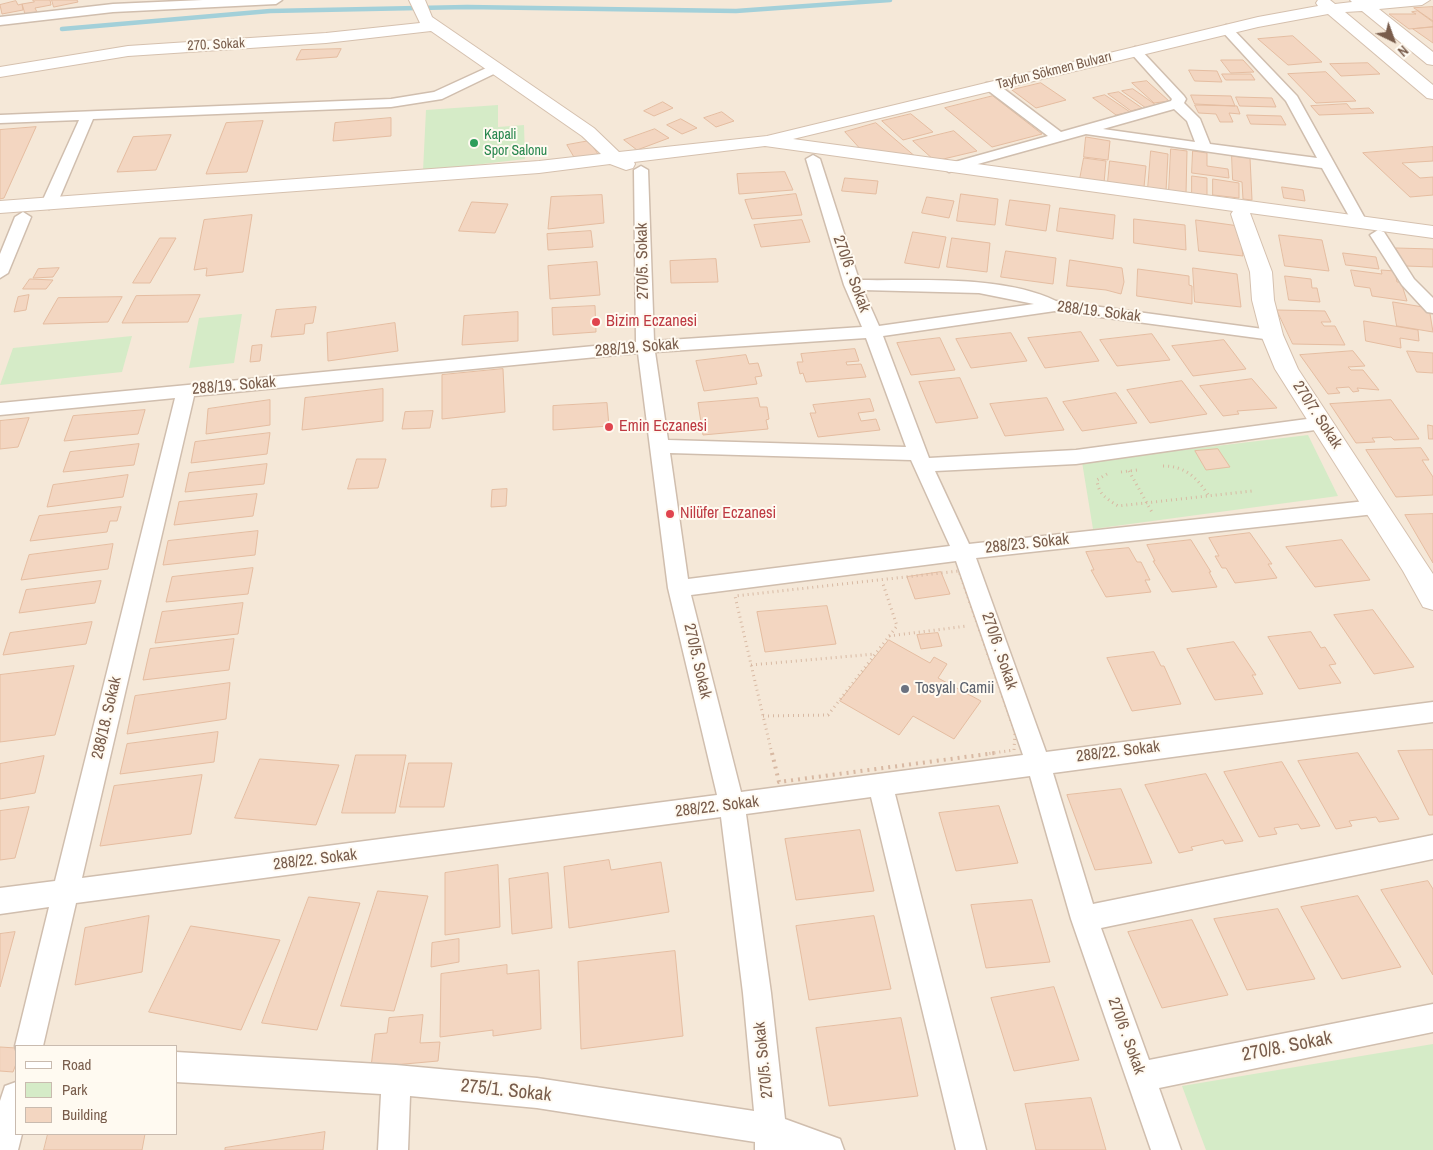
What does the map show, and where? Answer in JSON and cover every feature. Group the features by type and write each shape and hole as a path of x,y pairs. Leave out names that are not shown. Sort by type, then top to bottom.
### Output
{"street":[{"path":"0,21 113,8 276,0"},
{"path":"417,0 430,23 588,132 609,151 628,162"},
{"name":"Tayfun Sökmen Bulvarı","path":"628,162 1247,13 1324,3 1422,0"},
{"path":"1324,3 1425,80 1433,94"},
{"name":"Tayfun Sökmen Bulvarı","path":"689,159 1226,29 1312,11 1324,3"},
{"path":"1361,3 1430,54"},
{"name":"270. Sokak","path":"0,72 85,56 145,49 360,36 430,23"},
{"path":"1226,29 1292,99 1359,222"},
{"path":"1136,51 1179,99 1177,104"},
{"path":"0,119 391,103 437,96 495,68"},
{"path":"991,86 1059,137"},
{"path":"948,168 1177,104"},
{"path":"1177,104 1193,119 1204,147"},
{"path":"49,204 88,116"},
{"path":"1082,131 1327,164"},
{"path":"0,219 628,162 703,146 765,141 948,168 1433,232"},
{"path":"0,207 628,162 689,159 813,159 1241,214 1433,242"},
{"name":"270/6 . Sokak","path":"813,159 852,285 873,332 920,460 963,552 984,624 1038,763 1084,919 1166,1150"},
{"name":"270/5. Sokak","path":"628,162 646,347 679,588 732,805 757,993 770,1140"},
{"name":"270/7. Sokak","path":"1241,214 1260,272 1272,335 1287,368 1413,564 1433,599"},
{"path":"0,273 23,217"},
{"path":"1378,235 1408,282 1433,308"},
{"path":"852,285 978,289 1032,296 1055,306"},
{"name":"288/19. Sokak","path":"0,409 646,347 873,332 1055,306 1272,335"},
{"name":"288/18. Sokak","path":"29,1045 186,390"},
{"path":"660,446 920,460 1076,457 1322,423"},
{"name":"288/23. Sokak","path":"679,588 963,552 1375,507"},
{"name":"288/22. Sokak","path":"0,901 1433,712"},
{"path":"881,786 971,1150"},
{"path":"1084,919 1433,847"},
{"name":"270/8. Sokak","path":"1140,1077 1433,1018"},
{"name":"275/1. Sokak","path":"178,1067 396,1080 536,1093 829,1150"},
{"path":"393,1150 396,1080"},
{"path":"3,1150 15,1101"}],"path":[{"path":"1157,467 1166,465 1195,475 1208,496"},
{"path":"1118,472 1138,470"},
{"path":"1128,471 1162,529"},
{"path":"1111,473 1104,474 1097,480 1097,488 1103,498 1118,506 1252,491"},
{"path":"959,571 984,624 1014,732 1014,750 779,782 735,596 959,571"},
{"path":"763,716 828,714 897,626 882,579"},
{"path":"889,636 984,624"},
{"path":"751,665 876,654"}],"shaded area":[{"path":"0,0 1433,0 1433,1150 0,1150"}],"green space":[{"name":"Kapali Spor Salonu","path":"498,105 498,127 524,125 525,159 423,171 426,110"},
{"path":"242,314 234,363 189,368 199,318"},
{"path":"132,336 122,372 0,385 13,348"},
{"path":"1308,435 1338,496 1093,529 1082,462"},
{"path":"1433,1044 1433,1150 1206,1150 1182,1086"}],"building":[{"path":"33,0 50,0 51,5 35,8 37,12 25,14 22,4 34,2"},
{"path":"52,0 77,0 78,2 54,7"},
{"path":"16,1 18,5 22,4 23,10 2,14 0,5"},
{"path":"1433,7 1433,21 1414,8"},
{"path":"1418,11 1433,22 1433,27 1409,29 1389,14 1416,14 1412,12"},
{"path":"1433,27 1433,43 1413,29"},
{"path":"1293,36 1322,62 1288,65 1258,39"},
{"path":"341,49 337,57 296,60 301,50"},
{"path":"1221,60 1243,60 1254,72 1231,73"},
{"path":"1368,63 1380,74 1341,76 1330,64"},
{"path":"1189,70 1217,71 1222,82 1195,81"},
{"path":"1326,72 1356,101 1316,103 1288,74"},
{"path":"1222,74 1251,74 1255,80 1226,80"},
{"path":"1147,81 1169,101 1154,103 1132,83"},
{"path":"1041,83 1066,100 1036,108 1012,90"},
{"path":"1133,89 1156,105 1146,108 1122,91"},
{"path":"1119,92 1142,108 1131,111 1108,94"},
{"path":"1105,95 1130,112 1116,115 1093,98"},
{"path":"1191,95 1231,96 1235,106 1195,104"},
{"path":"993,96 1042,134 992,147 945,108"},
{"path":"1236,97 1272,98 1276,107 1240,106"},
{"path":"663,102 673,108 654,116 644,111"},
{"path":"1347,104 1351,109 1369,108 1374,113 1319,115 1311,106"},
{"path":"1195,105 1237,106 1240,114 1229,113 1233,122 1220,122 1216,114 1199,113"},
{"path":"722,112 734,121 716,127 704,118"},
{"path":"911,114 933,132 903,140 882,121"},
{"path":"1247,115 1281,116 1286,125 1251,124"},
{"path":"391,118 391,136 333,141 335,123"},
{"path":"681,119 697,128 682,134 667,125"},
{"path":"263,121 247,172 206,174 226,123"},
{"path":"876,123 917,158 863,152 845,132"},
{"path":"36,127 4,198 0,199 0,130"},
{"path":"655,129 669,138 637,150 624,140"},
{"path":"954,131 977,151 935,161 913,141"},
{"path":"171,135 156,170 117,172 133,137"},
{"path":"1086,137 1110,141 1108,160 1084,157"},
{"path":"589,141 598,154 575,159 567,145"},
{"path":"1433,147 1433,161 1402,163 1420,178 1433,177 1433,195 1410,197 1363,153"},
{"path":"1171,149 1187,151 1186,194 1169,191"},
{"path":"1151,151 1168,154 1166,191 1148,189"},
{"path":"1193,151 1207,153 1207,166 1228,169 1229,178 1192,173"},
{"path":"1232,156 1250,158 1252,200 1243,199 1242,182 1233,180"},
{"path":"1084,158 1106,161 1104,183 1080,179"},
{"path":"1110,161 1146,166 1144,187 1108,182"},
{"path":"785,172 793,190 739,194 737,174"},
{"path":"1192,176 1207,178 1207,197 1192,194"},
{"path":"845,178 878,181 876,194 842,191"},
{"path":"1213,179 1239,183 1239,198 1213,195"},
{"path":"1282,187 1303,190 1305,201 1284,198"},
{"path":"796,194 802,215 752,219 745,200"},
{"path":"961,194 998,199 995,225 957,221"},
{"path":"602,195 604,223 548,229 551,197"},
{"path":"927,197 954,201 949,218 922,213"},
{"path":"1010,200 1050,205 1046,231 1006,225"},
{"path":"472,202 508,204 495,233 459,231"},
{"path":"1060,208 1115,215 1113,239 1057,231"},
{"path":"252,215 243,272 206,276 207,268 194,270 204,220"},
{"path":"1134,219 1185,225 1186,250 1134,243"},
{"path":"802,220 810,242 761,247 754,225"},
{"path":"1196,220 1239,226 1243,256 1199,251"},
{"path":"591,231 593,247 548,250 547,234"},
{"path":"913,232 946,237 939,268 905,263"},
{"path":"1279,235 1322,240 1329,271 1285,266"},
{"path":"160,238 176,238 150,283 133,283"},
{"path":"952,238 990,243 987,272 947,267"},
{"path":"1396,248 1433,249 1433,267 1406,266"},
{"path":"1006,251 1056,258 1053,284 1001,277"},
{"path":"1343,253 1376,257 1379,269 1346,265"},
{"path":"716,259 718,282 671,283 670,261"},
{"path":"1070,260 1122,268 1124,282 1121,294 1106,290 1067,286"},
{"path":"597,262 600,295 550,299 548,266"},
{"path":"59,268 53,277 33,278 38,269"},
{"path":"1193,268 1237,274 1241,307 1195,302"},
{"path":"1138,269 1189,276 1189,285 1192,286 1192,304 1137,296"},
{"path":"1351,270 1382,274 1381,270 1395,271 1397,282 1401,282 1407,301 1372,296 1370,288 1355,286"},
{"path":"1285,276 1311,279 1312,288 1317,288 1320,302 1289,300"},
{"path":"30,279 53,280 46,289 23,289"},
{"path":"29,295 26,310 14,312 18,297"},
{"path":"200,295 188,322 122,323 136,296"},
{"path":"122,297 108,322 43,324 58,298"},
{"path":"1393,302 1429,308 1433,332 1397,326"},
{"path":"595,306 596,332 553,335 552,308"},
{"path":"316,307 313,323 305,324 304,334 271,337 276,310"},
{"path":"1277,310 1325,311 1331,322 1321,322 1324,326 1335,326 1345,345 1293,344"},
{"path":"518,312 518,341 462,345 464,316"},
{"path":"1364,321 1418,330 1419,341 1400,338 1401,348 1366,341"},
{"path":"395,323 398,351 328,361 327,333"},
{"path":"1081,332 1099,361 1045,368 1028,338"},
{"path":"1011,333 1027,361 971,368 956,339"},
{"path":"1152,334 1170,360 1117,366 1100,340"},
{"path":"940,338 955,370 911,375 897,343"},
{"path":"1224,340 1246,369 1193,376 1172,346"},
{"path":"262,345 260,361 250,362 252,346"},
{"path":"855,349 859,361 846,362 847,365 861,364 866,377 806,382 803,373 800,374 797,362 803,362 801,354"},
{"path":"1353,351 1365,366 1348,367 1351,370 1363,370 1379,390 1357,388 1359,391 1353,392 1349,387 1336,388 1340,393 1328,394 1300,355"},
{"path":"1407,351 1433,353 1433,373 1417,372"},
{"path":"746,355 749,364 758,363 762,376 755,377 757,384 704,391 696,361"},
{"path":"503,369 505,412 442,419 442,375"},
{"path":"960,378 978,418 936,423 919,382"},
{"path":"1252,379 1277,408 1237,411 1239,414 1223,416 1200,386"},
{"path":"1182,381 1207,414 1150,423 1127,390"},
{"path":"383,389 383,421 302,430 305,398"},
{"path":"1116,393 1137,423 1082,431 1063,402"},
{"path":"758,398 760,407 767,407 769,419 766,420 768,429 703,435 698,403"},
{"path":"1047,398 1064,430 1005,436 990,404"},
{"path":"870,399 874,411 858,413 861,421 876,419 880,430 818,437 810,413 816,413 813,405"},
{"path":"270,400 270,425 206,434 208,409"},
{"path":"1391,400 1419,439 1394,440 1391,437 1372,438 1375,442 1356,443 1330,404"},
{"path":"607,403 609,426 553,430 553,406"},
{"path":"145,410 138,434 64,441 73,416"},
{"path":"433,411 430,428 402,429 405,412"},
{"path":"29,418 18,447 0,449 0,421"},
{"path":"1428,425 1433,426 1433,439 1429,439"},
{"path":"270,433 267,454 191,463 195,442"},
{"path":"139,444 134,465 63,472 70,452"},
{"path":"1421,448 1429,460 1422,460 1433,477 1433,495 1396,497 1366,450"},
{"path":"1218,449 1230,467 1206,470 1195,451"},
{"path":"357,459 386,459 378,488 348,489"},
{"path":"267,464 264,484 185,492 189,473"},
{"path":"128,475 123,497 47,507 53,485"},
{"path":"507,489 506,506 491,507 492,490"},
{"path":"257,494 253,516 174,525 179,502"},
{"path":"121,507 117,521 110,521 107,532 30,541 39,516"},
{"path":"1433,514 1433,563 1405,515"},
{"path":"258,531 255,555 163,565 168,541"},
{"path":"1250,533 1272,564 1268,564 1277,578 1235,583 1226,568 1222,568 1215,556 1219,556 1209,538"},
{"path":"1191,540 1211,572 1209,572 1217,587 1172,592 1153,561 1155,561 1147,545"},
{"path":"1342,540 1370,580 1315,587 1286,547"},
{"path":"113,544 108,569 21,580 29,555"},
{"path":"1129,548 1137,562 1141,562 1150,580 1145,580 1151,592 1106,597 1091,570 1094,570 1086,552"},
{"path":"253,568 248,594 166,602 172,577"},
{"path":"941,572 950,594 915,599 907,577"},
{"path":"101,581 95,603 19,613 26,590"},
{"path":"243,603 238,634 155,643 162,612"},
{"path":"827,606 836,644 765,652 757,612"},
{"path":"1373,610 1414,667 1374,674 1334,615"},
{"path":"92,622 86,644 3,655 10,633"},
{"path":"1311,632 1321,648 1325,647 1336,664 1329,665 1341,683 1299,689 1268,637"},
{"path":"938,633 942,646 921,649 917,635"},
{"path":"234,639 229,670 143,680 150,649"},
{"name":"Tosyalı Camii","path":"889,640 930,663 934,657 947,664 938,678 981,701 954,739 913,716 899,735 840,701"},
{"path":"1234,642 1256,675 1252,675 1263,694 1215,700 1187,649"},
{"path":"1154,652 1161,666 1164,666 1181,704 1132,711 1107,658"},
{"path":"74,666 55,735 0,742 0,675"},
{"path":"230,683 226,719 127,734 135,696"},
{"path":"218,732 214,762 120,774 127,744"},
{"path":"1433,750 1433,815 1429,815 1398,751"},
{"path":"1358,753 1399,819 1379,822 1376,817 1349,821 1352,826 1336,829 1298,761"},
{"path":"356,755 406,755 395,813 342,813"},
{"path":"44,756 35,793 0,799 0,764"},
{"path":"260,759 339,765 316,825 235,818"},
{"path":"1282,762 1320,826 1301,829 1298,824 1274,828 1277,834 1259,837 1224,772"},
{"path":"409,763 452,763 444,807 400,807"},
{"path":"1206,774 1243,841 1225,844 1223,840 1191,847 1193,850 1179,853 1145,785"},
{"path":"202,775 191,834 100,846 114,786"},
{"path":"1121,789 1152,863 1095,870 1067,795"},
{"path":"999,806 1018,863 956,871 939,813"},
{"path":"29,807 15,858 0,860 0,811"},
{"path":"860,830 874,891 796,900 785,839"},
{"path":"609,860 611,870 661,862 669,912 569,928 564,867"},
{"path":"498,865 500,927 445,935 445,873"},
{"path":"548,873 552,928 512,934 509,879"},
{"path":"1428,881 1433,889 1433,975 1381,890"},
{"path":"378,891 428,896 394,1011 341,1006"},
{"path":"1358,896 1401,967 1342,979 1301,907"},
{"path":"309,897 360,903 317,1030 262,1023"},
{"path":"1032,900 1050,962 986,968 971,905"},
{"path":"1278,909 1315,979 1247,990 1214,919"},
{"path":"149,916 142,972 75,985 85,928"},
{"path":"874,916 891,989 809,1000 796,926"},
{"path":"1192,920 1228,995 1162,1008 1128,932"},
{"path":"191,926 280,940 241,1030 149,1012"},
{"path":"15,932 0,987 0,934"},
{"path":"459,939 459,962 431,967 432,943"},
{"path":"675,951 683,1036 581,1049 578,962"},
{"path":"507,965 507,974 539,970 541,1029 493,1036 493,1030 440,1037 441,974"},
{"path":"1054,987 1079,1060 1014,1071 991,998"},
{"path":"423,1015 420,1043 440,1042 438,1061 371,1067 375,1034 387,1033 389,1018"},
{"path":"901,1018 918,1096 829,1106 816,1028"},
{"path":"0,1047 15,1048 15,1067 13,1072 0,1071"},
{"path":"1091,1098 1106,1150 1036,1150 1025,1104"},
{"path":"325,1132 323,1150 225,1150 225,1148"},
{"path":"48,1135 145,1135 142,1150 44,1150"}],"waterway":[{"path":"62,29 270,11 467,7 736,11 890,0"}],"place":[{"name":"Kapali Spor Salonu","path":"474,143"},
{"name":"Bizim Eczanesi","path":"596,322"},
{"name":"Emin Eczanesi","path":"609,427"},
{"name":"Nilüfer Eczanesi","path":"670,514"},
{"name":"Tosyalı Camii","path":"905,689"}]}
